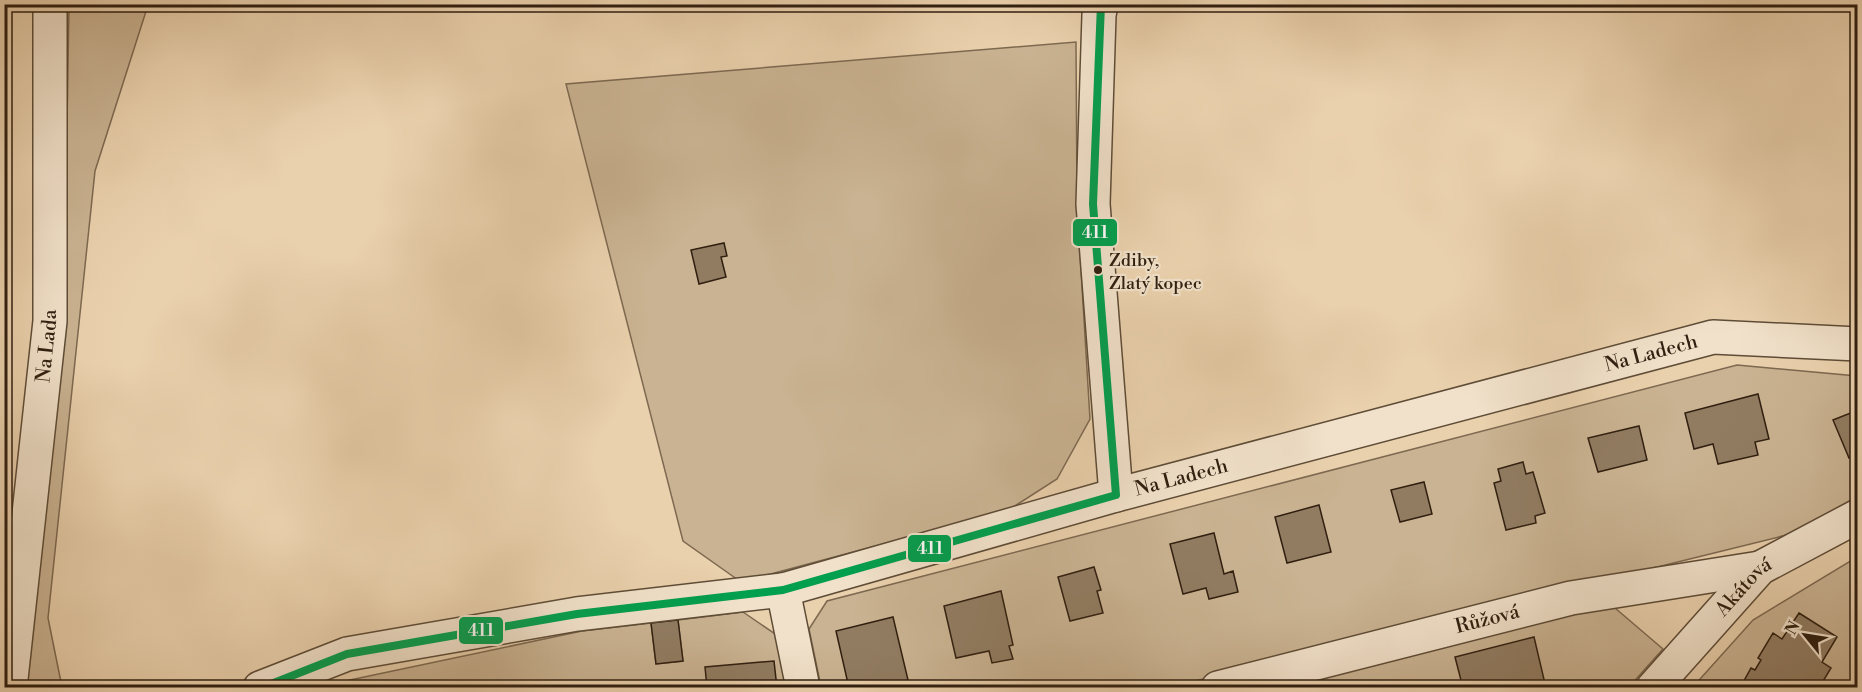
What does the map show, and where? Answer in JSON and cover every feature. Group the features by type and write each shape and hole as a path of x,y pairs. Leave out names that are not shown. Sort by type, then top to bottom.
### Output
{"street":[{"name":"Na Lada","path":"10,687 50,321 50,4"},
{"path":"1101,4 1094,204 1116,495"},
{"name":"Na Ladech","path":"260,687 347,654 577,614 783,590 1116,495 1713,337 1857,344"},
{"name":"Akátová","path":"1653,687 1760,568 1857,516"},
{"name":"Růžová","path":"1218,687 1570,598 1760,568"},
{"path":"783,590 803,687"}],"shaded area":[{"path":"69,5 148,5 95,171 48,618 62,687 22,688 65,245"},
{"path":"1076,42 1077,204 1090,419 1057,479 1007,511 741,582 683,541 566,84"},
{"path":"1737,365 1857,376 1857,501 1811,529 1171,687 821,687 809,629 827,601"},
{"path":"1857,557 1857,687 1692,688 1753,620"},
{"path":"1608,602 1663,649 1629,687 1259,688"},
{"path":"743,612 784,640 793,688 312,688 582,631 651,623 656,664 683,661 678,620"}],"building":[{"path":"724,243 727,256 721,257 726,277 699,284 691,250"},
{"path":"1758,394 1769,439 1755,442 1758,455 1718,464 1713,444 1694,449 1685,413"},
{"path":"1858,410 1858,455 1849,458 1833,420"},
{"path":"1639,426 1647,460 1598,472 1588,438"},
{"path":"1523,462 1526,474 1533,472 1545,513 1535,516 1536,523 1506,530 1494,483 1501,481 1498,469"},
{"path":"1424,482 1432,514 1400,522 1391,490"},
{"path":"1319,505 1331,552 1287,563 1275,517"},
{"path":"1214,533 1224,574 1233,571 1238,592 1209,599 1206,588 1183,594 1170,544"},
{"path":"1094,567 1101,590 1097,591 1103,613 1070,621 1058,577"},
{"path":"1001,591 1013,645 1009,646 1013,659 992,663 989,651 956,658 944,606"},
{"path":"1799,613 1837,637 1822,662 1831,668 1819,688 1740,688 1751,668 1755,670 1761,660 1758,658 1773,633 1782,639"},
{"path":"893,617 908,680 875,688 849,688 836,631"},
{"path":"678,620 683,661 656,664 651,623"},
{"path":"1534,637 1546,688 1463,688 1455,657"},
{"path":"774,661 777,688 707,688 705,667"}],"transit line":[{"name":"411","path":"261,688 347,654 577,614 783,590 1116,495 1093,204 1101,4"}],"place":[{"name":"Zdiby, Zlatý kopec","path":"1098,270"}]}
